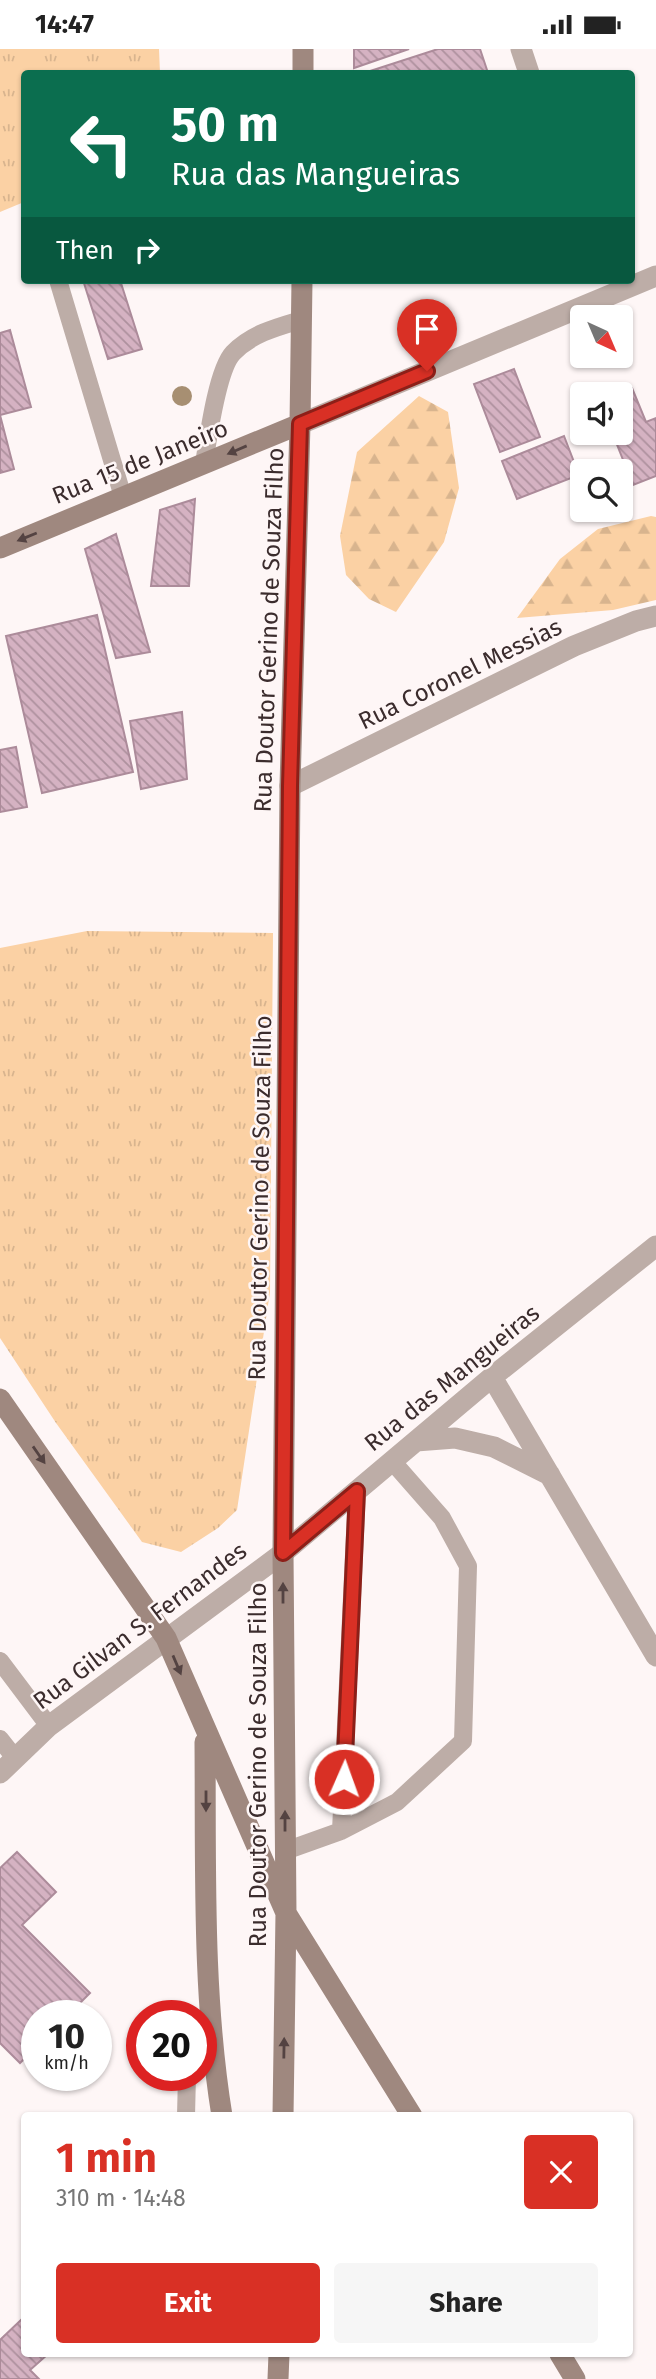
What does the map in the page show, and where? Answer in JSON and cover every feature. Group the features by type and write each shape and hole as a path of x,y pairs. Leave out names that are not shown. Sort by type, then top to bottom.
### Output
{"main road":[{"path":"303,49 303,70"},
{"name":"Rua Doutor Gerino de Souza Filho","path":"283,2112 286,1913 283,1553 290,786 302,284"},
{"name":"Rua 15 de Janeiro","path":"0,548 300,424"},
{"path":"0,1399 166,1639 286,1913 410,2112"},
{"name":"Rua Doutor Gerino de Souza Filho","path":"205,1733 207,2000"},
{"name":"Rua Doutor Gerino de Souza Filho","path":"217,2085 221,2112"},
{"path":"278,2379 279,2357"},
{"path":"562,2357 575,2379"}],"street":[{"path":"521,49 528,70"},
{"path":"635,281 656,276"},
{"path":"300,424 602,288 620,284"},
{"name":"Rua Coronel Messias","path":"290,786 574,646 636,621 656,617"},
{"name":"Rua das Mangueiras","path":"283,1553 492,1377 656,1247"},
{"path":"492,1377 656,1657"},
{"path":"416,1441 455,1438 494,1447 550,1475"},
{"name":"Rua Gilvan S. Fernandes","path":"8,1765 49,1726 283,1553"}],"lane":[{"path":"59,284 123,497"},
{"path":"204,464 216,394 232,354 264,331 301,320"},
{"path":"285,1851 341,1831 397,1802 463,1741 468,1566 442,1518 392,1461"},
{"path":"341,1831 357,1491"},
{"path":"0,1661 49,1726"},
{"path":"0,1739 8,1765"},
{"path":"186,2112 187,2091"}],"green space":[{"path":"0,49 159,49 160,70 21,70 21,203 0,212"},
{"path":"419,396 448,412 459,488 444,542 396,612 369,599 346,575 340,536 357,452"},
{"path":"656,517 656,600 613,610 517,618 560,559 598,529"},
{"path":"87,931 273,933 270,1292 237,1510 218,1528 181,1552 142,1542 56,1423 0,1338 0,948"}],"building":[{"path":"354,49 409,49 354,68"},
{"path":"438,49 480,49 487,70 373,70"},
{"path":"84,284 121,284 142,349 108,359"},
{"path":"10,330 31,407 0,415 0,333"},
{"path":"514,369 540,437 500,452 474,384"},
{"path":"633,390 646,422 656,418 656,476 633,485 633,459 623,459 617,445 633,445"},
{"path":"0,415 14,469 0,473"},
{"path":"564,436 573,459 570,459 570,478 517,499 502,461"},
{"path":"195,499 189,586 151,586 160,510"},
{"path":"116,534 150,652 116,658 85,549"},
{"path":"97,615 133,772 42,793 6,636"},
{"path":"182,712 187,779 141,789 130,721"},
{"path":"16,747 27,807 0,812 0,750"},
{"path":"17,1852 56,1892 22,1925 90,1993 83,2000 21,2000 20,2063 0,2043 0,1868"},
{"path":"21,2320 21,2357 45,2357 30,2370 39,2379 0,2379 0,2340"}],"route":[{"path":"344,1779 357,1491 283,1553 290,786 300,424 427,371"}]}
